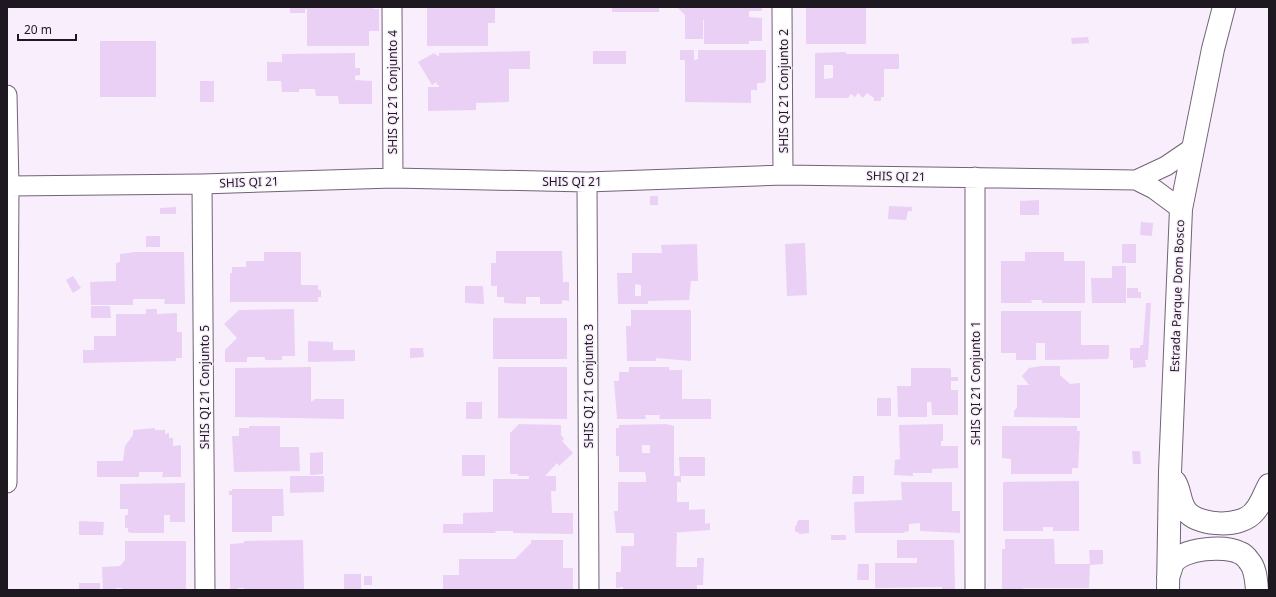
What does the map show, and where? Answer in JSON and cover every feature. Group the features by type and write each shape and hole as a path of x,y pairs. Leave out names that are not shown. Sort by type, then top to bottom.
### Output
{"main road":[{"name":"Estrada Parque Dom Bosco","path":"1168,584 1170,472 1181,209 1212,49 1224,7"},
{"path":"1170,472 1179,489 1182,504 1187,512 1195,518 1216,523 1234,522 1254,513 1269,485"},
{"path":"1168,584 1174,562 1180,557 1190,552 1205,549 1225,549 1240,553 1250,562 1255,571 1257,590"}],"street":[{"name":"SHIS QI 21 Conjunto 4","path":"392,7 393,178"},
{"name":"SHIS QI 21 Conjunto 2","path":"782,7 783,175"},
{"path":"7,95 9,186 7,483"},
{"name":"SHIS QI 21","path":"1136,180 1166,166 1192,149"},
{"name":"SHIS QI 21","path":"9,186 202,184 393,178 587,182 783,175 1136,180 1154,189 1181,209"},
{"name":"SHIS QI 21 Conjunto 1","path":"975,177 975,590"},
{"name":"SHIS QI 21 Conjunto 3","path":"587,182 589,590"},
{"name":"SHIS QI 21 Conjunto 5","path":"202,184 205,590"}],"building":[{"path":"290,7 373,7 373,9 379,9 379,31 369,31 369,46 307,46 307,9 305,9 305,13 290,13"},
{"path":"427,7 495,7 495,23 488,23 488,46 427,46"},
{"path":"612,7 659,7 659,12 612,12"},
{"path":"677,7 762,7 762,11 749,11 749,17 762,18 762,41 749,41 749,44 704,44 704,20 703,39 685,39 685,15"},
{"path":"806,7 866,7 866,44 806,44"},
{"path":"1088,37 1089,43 1072,44 1071,38"},
{"path":"100,41 156,41 156,97 100,97"},
{"path":"680,50 694,50 694,60 698,59 698,50 766,50 766,80 764,83 757,83 757,90 751,90 751,103 685,102 685,60 680,60"},
{"path":"530,51 530,69 509,69 509,102 476,103 476,110 428,111 428,87 439,87 439,85 437,85 437,82 432,85 418,62 434,53 439,57 439,53"},
{"path":"593,51 626,51 626,64 593,64"},
{"path":"846,52 846,54 899,54 899,69 884,69 884,97 881,97 881,101 874,101 874,98 867,93 863,98 858,93 855,97 851,94 848,98 815,98 815,53","holes":["824,65 833,65 833,78 824,79"]},
{"path":"355,53 355,68 360,68 360,75 355,76 355,80 372,81 372,104 339,104 338,96 316,96 315,89 299,89 299,92 282,92 281,81 267,81 267,62 282,62 282,54"},
{"path":"200,81 214,81 214,102 200,102"},
{"path":"650,196 658,196 658,205 650,205"},
{"path":"1039,200 1039,215 1020,215 1020,201"},
{"path":"889,206 912,207 912,211 908,211 906,220 888,219"},
{"path":"176,207 176,214 160,214 160,208"},
{"path":"1141,222 1153,223 1152,236 1140,235"},
{"path":"146,236 160,236 160,247 146,247"},
{"path":"805,243 807,295 787,296 785,244"},
{"path":"697,244 698,281 691,281 689,300 648,301 648,304 618,304 617,273 632,273 632,253 662,253 661,245","holes":["635,284 641,285 641,296 635,296"]},
{"path":"1122,244 1136,244 1136,263 1122,263"},
{"path":"496,251 562,251 563,282 569,282 569,301 562,300 562,304 540,304 540,297 526,297 526,304 504,303 504,297 497,297 497,286 491,286 491,263 496,263"},
{"path":"135,252 184,252 185,304 164,304 165,299 133,299 133,305 91,305 90,282 116,281 116,263 120,262 120,254"},
{"path":"264,252 301,252 301,285 318,285 318,290 321,290 321,297 318,297 318,302 230,302 230,273 232,273 232,267 246,267 246,261 264,261"},
{"path":"1025,252 1064,252 1064,261 1085,261 1085,303 1042,303 1042,300 1031,300 1032,303 1001,303 1001,261 1025,261"},
{"path":"1112,266 1126,266 1126,303 1092,303 1091,278 1112,278"},
{"path":"73,276 81,288 73,293 66,280"},
{"path":"465,286 483,286 484,304 465,303"},
{"path":"1127,288 1138,288 1138,292 1141,292 1141,298 1127,298"},
{"path":"1146,303 1151,303 1148,360 1145,360 1146,367 1133,368 1133,360 1130,360 1130,348 1140,348 1140,345 1143,345"},
{"path":"91,306 110,306 111,318 91,318"},
{"path":"146,309 157,309 157,314 177,313 177,332 182,332 182,358 176,358 176,361 83,363 83,350 94,350 94,336 116,336 116,314 146,314"},
{"path":"294,309 295,356 282,356 282,360 265,360 265,357 247,357 247,362 225,362 225,350 237,338 224,324 239,310"},
{"path":"631,310 691,310 691,361 656,358 656,361 627,361 626,326 631,326"},
{"path":"1001,311 1081,311 1081,345 1109,345 1109,357 1107,359 1045,360 1045,343 1036,343 1036,360 1016,360 1016,353 1001,353"},
{"path":"493,318 567,318 567,359 493,359"},
{"path":"308,341 333,342 333,350 355,350 355,361 308,362"},
{"path":"410,348 423,348 424,357 410,358"},
{"path":"1041,366 1060,366 1060,375 1070,384 1080,383 1080,418 1014,417 1014,411 1017,408 1017,385 1029,385 1022,376 1029,368"},
{"path":"311,367 311,402 315,399 344,399 344,419 235,417 235,368"},
{"path":"498,367 567,367 567,419 498,418"},
{"path":"629,367 669,367 669,370 682,370 682,399 711,399 711,419 659,419 660,415 645,415 646,419 617,419 614,381 619,381 619,372 629,372"},
{"path":"911,368 951,369 951,377 958,377 958,381 951,381 951,390 958,390 958,415 932,415 931,402 927,402 927,417 898,417 897,386 911,386"},
{"path":"877,398 891,398 891,416 877,416"},
{"path":"466,402 482,402 482,419 466,419"},
{"path":"519,424 561,425 561,435 564,439 562,441 573,453 559,466 557,463 545,476 556,476 556,491 551,491 552,513 573,513 573,534 513,533 513,531 495,531 496,533 443,533 443,524 463,524 463,513 493,512 493,479 529,479 529,476 510,474 510,433"},
{"path":"666,424 674,426 674,476 680,476 679,457 705,457 705,476 681,476 681,482 677,482 677,502 689,502 689,510 705,509 705,524 710,523 710,530 672,533 677,533 676,567 697,567 697,558 704,558 703,585 697,585 697,590 623,590 623,587 616,588 616,572 621,572 621,546 634,546 634,533 616,533 614,511 618,511 618,482 646,482 645,472 619,472 619,456 616,456 616,428 619,428 619,425","holes":["642,445 650,445 650,453 642,453"]},
{"path":"943,424 943,441 941,441 941,446 958,446 958,468 932,469 932,473 913,473 913,476 894,475 895,460 900,459 899,425"},
{"path":"249,426 280,426 280,447 299,447 300,471 234,472 232,436 239,436 239,428 249,428"},
{"path":"1002,426 1077,426 1077,431 1080,431 1078,468 1072,468 1072,474 1011,474 1011,459 1002,458"},
{"path":"155,428 155,430 165,430 165,434 169,433 169,438 173,438 173,446 181,445 181,477 162,477 163,472 139,472 139,477 97,477 97,461 123,461 125,446 133,435 133,430"},
{"path":"1132,451 1140,451 1141,464 1133,464"},
{"path":"323,452 323,474 310,475 310,453"},
{"path":"462,455 485,455 485,476 462,476"},
{"path":"290,476 324,476 324,492 290,493"},
{"path":"853,476 864,476 864,494 852,494"},
{"path":"1079,481 1079,531 1053,531 1053,527 1043,527 1043,531 1003,531 1003,482"},
{"path":"901,482 952,482 952,511 960,511 960,533 920,531 920,523 909,524 909,531 902,533 855,533 854,502 902,500"},
{"path":"185,483 185,522 170,522 170,515 164,515 164,533 128,532 128,528 125,528 125,515 128,515 128,509 120,509 120,484"},
{"path":"232,489 283,489 284,516 272,516 272,532 232,532 232,495 229,495 229,491 232,491"},
{"path":"799,520 809,520 809,533 799,534 798,532 795,532 795,526"},
{"path":"79,521 104,522 103,535 79,535"},
{"path":"831,535 846,535 846,540 831,540"},
{"path":"1005,539 1054,539 1055,564 1090,564 1089,588 1023,588 1023,590 1002,590 1002,549 1005,549"},
{"path":"303,540 304,589 244,590 244,588 238,588 238,590 230,590 230,544 244,543 244,541"},
{"path":"531,540 563,540 563,568 573,568 573,590 443,590 443,575 459,575 459,559 515,559 531,543"},
{"path":"897,540 954,540 955,589 942,589 942,587 875,588 875,563 917,563 917,558 897,558"},
{"path":"125,541 186,541 186,590 122,590 122,588 116,588 116,590 103,590 102,567 120,566 125,560"},
{"path":"1089,550 1103,550 1103,564 1090,565"},
{"path":"858,564 869,564 869,580 857,580"},
{"path":"344,574 361,574 361,590 344,590"},
{"path":"364,576 372,576 372,585 364,585"},
{"path":"79,583 100,583 100,590 79,590"}]}
